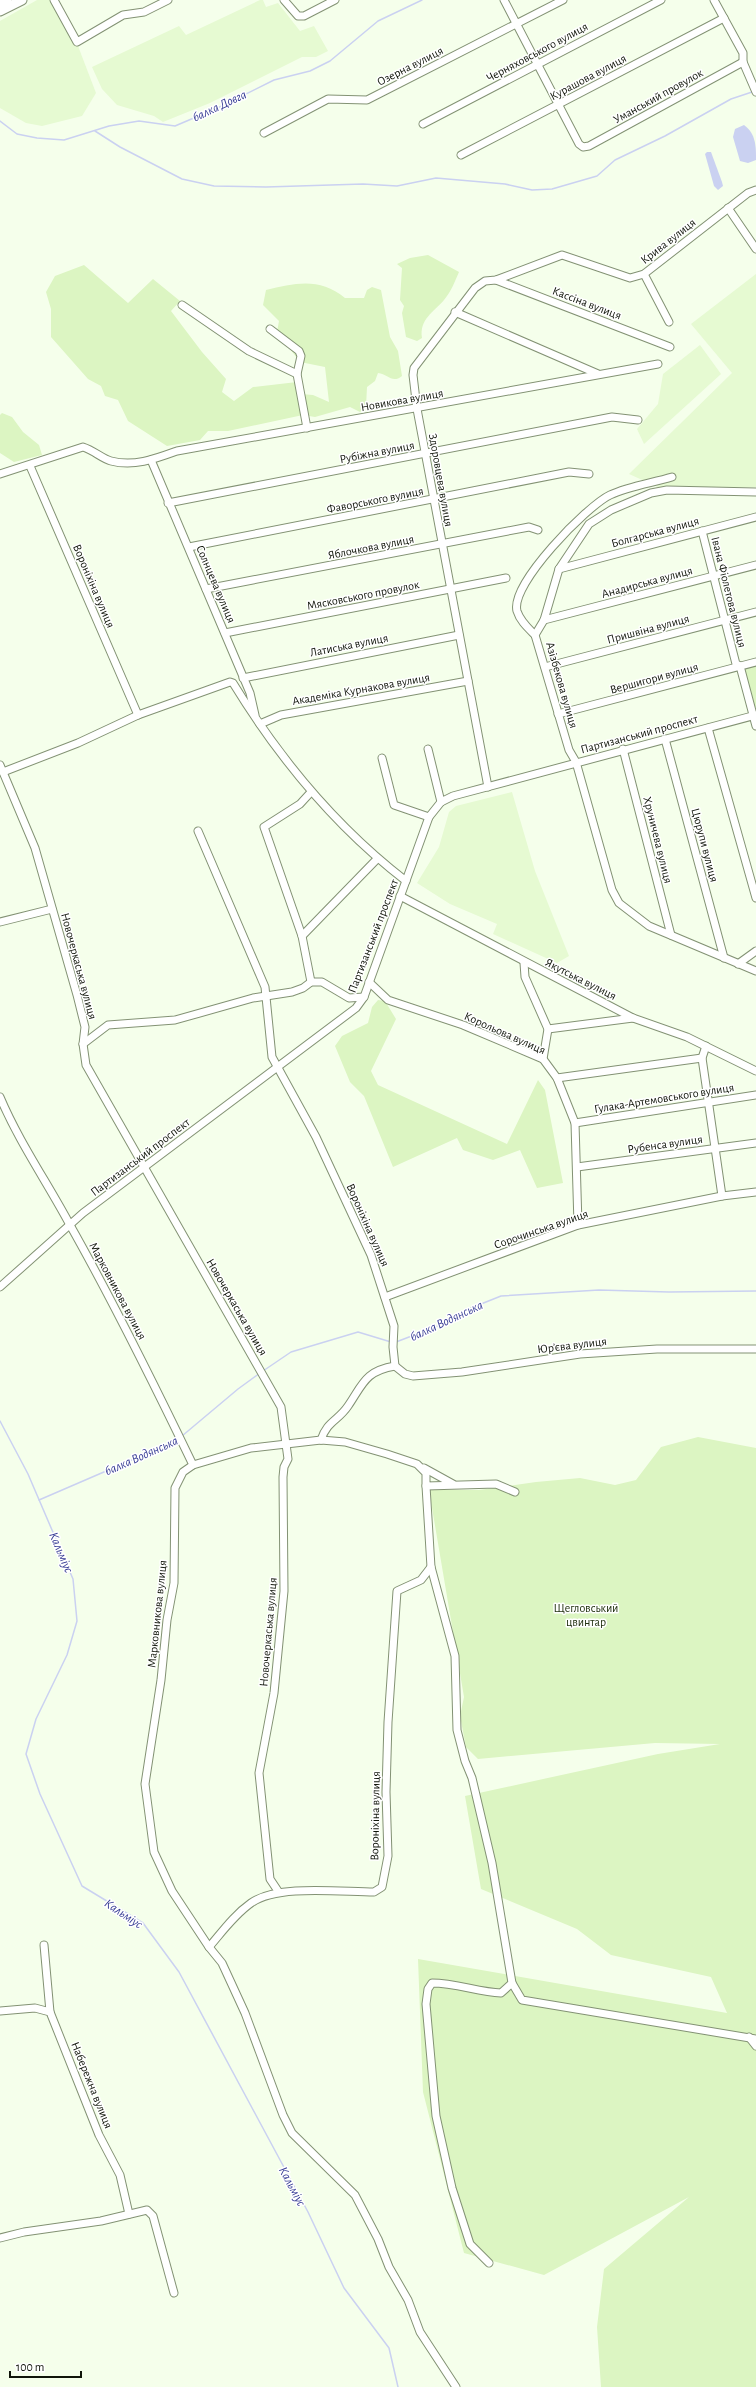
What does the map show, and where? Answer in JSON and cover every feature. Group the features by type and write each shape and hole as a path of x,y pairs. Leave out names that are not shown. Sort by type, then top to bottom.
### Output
{"main road":[{"path":"2,4 22,0"}],"street":[{"path":"54,0 77,42 123,15 144,12 168,0"},
{"path":"284,0 298,16 304,16 335,0"},
{"path":"504,0 559,105"},
{"name":"Озерна вулиця","path":"264,133 328,99 367,100 563,0"},
{"name":"Черняховського вулиця","path":"423,124 661,0"},
{"path":"714,0 742,53 743,62 756,92"},
{"name":"Курашова вулиця","path":"461,155 724,18"},
{"name":"Уманський провулок","path":"559,105 579,144 583,147 589,146 743,62"},
{"name":"Крива вулиця","path":"562,255 630,278 644,274 728,208 756,190"},
{"path":"728,208 756,249"},
{"name":"Здоровцева вулиця","path":"488,786 425,454 413,375 414,368 474,288 485,281 496,280 562,255"},
{"path":"644,274 669,322"},
{"name":"Кассіна вулиця","path":"496,280 670,347"},
{"path":"182,305 249,352 297,374"},
{"path":"455,312 598,374"},
{"path":"270,329 299,351 301,356 297,374 307,428"},
{"name":"Новикова вулиця","path":"0,474 30,466 83,447 96,451 109,461 134,464 177,451 417,409 658,364"},
{"name":"Рубіжна вулиця","path":"168,503 612,417 638,420"},
{"name":"Солнцева вулиця","path":"151,460 250,693 258,721 311,792 377,859 406,881"},
{"name":"Вороніхіна вулиця","path":"30,466 138,715"},
{"name":"Фаворського вулиця","path":"188,547 434,500 569,472 589,474"},
{"path":"535,635 523,623 516,610 518,597 541,558 593,505 611,495 672,477"},
{"name":"Азізбекова вулиця","path":"756,492 667,490 646,495 611,510 588,524 559,569 544,620 535,635 569,750 576,762 615,896 619,903 649,926 756,971"},
{"name":"Болгарська вулиця","path":"559,569 756,517"},
{"name":"Яблочкова вулиця","path":"206,589 442,545 529,527 538,530"},
{"name":"Івана Фіолетова вулиця","path":"702,531 736,664 740,666 755,715 756,726"},
{"name":"Анадирська вулиця","path":"544,620 756,565"},
{"name":"Мясковського провулок","path":"225,633 506,578"},
{"name":"Пришвіна вулиця","path":"545,667 756,612"},
{"name":"Латиська вулиця","path":"243,678 459,635"},
{"name":"Вершигори вулиця","path":"558,714 756,662"},
{"name":"Академіка Курнакова вулиця","path":"258,721 282,715 468,681"},
{"path":"2,769 78,743 138,715 230,682 234,683 258,721"},
{"name":"Партизанський проспект","path":"0,1287 70,1224 347,1016 364,997 429,817 441,802 453,796 488,786 755,715"},
{"path":"708,728 756,898"},
{"name":"Цюрупи вулиця","path":"665,739 724,958"},
{"path":"428,749 441,802"},
{"name":"Хруничева вулиця","path":"624,750 671,935"},
{"path":"382,758 394,805 429,817"},
{"name":"Новочеркаська вулиця","path":"2,769 35,848 84,1027 82,1044 86,1065 281,1407 288,1459 284,1467 283,1477 284,1591 274,1693 258,1773 270,1879 278,1891"},
{"path":"311,792 300,804 264,827 302,936 311,982"},
{"name":"Вороніхіна вулиця","path":"198,831 265,987 272,1057 316,1137 370,1255 394,1326 393,1348 395,1366"},
{"path":"302,936 377,859"},
{"name":"Якутська вулиця","path":"400,896 524,963 633,1018 706,1046 756,1071"},
{"path":"0,922 52,910"},
{"path":"738,964 756,951"},
{"path":"524,963 525,978 548,1029 543,1059"},
{"path":"82,1044 108,1025 175,1020 253,998 292,992 304,988 311,982 322,982 349,998 364,997"},
{"name":"Корольова вулиця","path":"369,982 388,1000 462,1025 543,1059 557,1078 576,1123 578,1225"},
{"path":"548,1029 633,1018"},
{"path":"706,1046 702,1058 722,1196"},
{"path":"557,1078 702,1058"},
{"name":"Гулака-Артемовського вулиця","path":"576,1123 756,1095"},
{"name":"Марковникова вулиця","path":"0,1097 13,1127 70,1224 154,1383 193,1465 183,1472 175,1488 174,1583 166,1620 161,1680 146,1784 154,1852 172,1891 209,1948 222,1963 266,2065 283,2115 292,2133 355,2195 378,2239 389,2267 408,2300 420,2332 456,2387"},
{"name":"Рубенса вулиця","path":"578,1167 756,1143"},
{"name":"Сорочинська вулиця","path":"385,1297 578,1225 722,1196 756,1192"},
{"name":"Юр’єва вулиця","path":"395,1366 405,1374 413,1376 462,1372 580,1354 657,1349 756,1349"},
{"path":"321,1440 325,1428 348,1406 363,1381 380,1368 395,1366"},
{"path":"193,1465 251,1448 285,1442 321,1440 345,1442 417,1464 455,1485"},
{"path":"417,1464 426,1473 431,1567 455,1656 457,1730 464,1761 472,1778 492,1863 512,1983 522,2000 752,2038 756,2046"},
{"path":"426,1486 496,1484 515,1492"},
{"name":"Вороніхіна вулиця","path":"209,1948 228,1924 252,1902 278,1891 374,1892 382,1887 388,1856 386,1792 388,1722 397,1591 421,1580 431,1567"},
{"name":"Набережна вулиця","path":"44,1945 50,2012 99,2134 120,2175 130,2214"},
{"path":"489,2263 470,2244 452,2188 436,2116 426,2004 428,1988 432,1983 443,1983 489,1993 501,1993 512,1983"},
{"path":"0,2011 35,2008 50,2012"},
{"path":"0,2238 24,2232 101,2221 147,2210 153,2216 174,2293"}],"shaded area":[{"path":"37,0 53,0 78,46 96,93 82,116 42,126 26,123 0,108 0,21"},
{"path":"260,0 263,0 266,7 278,3 300,31 314,26 328,51 316,57 302,57 210,103 163,122 154,116 117,105 102,89 92,67 179,26 186,35"},
{"path":"756,274 756,487 658,487 629,474 732,373 691,324"},
{"path":"700,345 721,374 644,444 637,429 658,404 663,374"},
{"path":"512,792 535,871 569,956 557,963 493,934 497,924 450,904 417,883 439,847 449,812 456,806"}],"green space":[{"path":"428,255 459,272 446,297 428,316 423,326 422,338 417,341 406,337 402,313 404,306 400,300 402,268 397,264 410,258"},
{"path":"84,265 128,303 153,279 180,301 171,311 202,352 226,379 222,392 234,401 253,387 297,382 301,394 313,395 329,402 325,367 300,362 277,332 279,321 263,305 266,290 287,285 317,284 336,291 345,298 364,298 367,290 372,287 381,290 390,337 398,351 402,376 393,379 378,373 375,381 367,387 366,407 360,412 350,407 315,417 303,415 228,431 208,431 200,440 167,446 128,421 118,400 105,396 101,386 88,379 51,337 51,309 46,292 55,276"},
{"path":"2,413 12,417 23,432 39,445 42,455 14,462 0,453 0,415"},
{"path":"756,665 756,707 754,708 743,668"},
{"path":"378,1000 385,1001 396,1019 371,1071 378,1085 507,1144 538,1080 545,1090 563,1183 537,1188 520,1150 493,1160 463,1150 457,1138 393,1167 364,1096 350,1082 335,1046 342,1036 368,1023 372,1007"},
{"name":"Щегловський цвинтар","path":"698,1437 756,1448 756,2387 601,2387 597,2327 604,2269 689,2197 544,2275 464,2253 423,2092 418,1959 727,2013 711,1977 611,1955 577,1929 481,1889 465,1796 658,1754 720,1744 655,1743 478,1759 466,1747 460,1716 464,1697 429,1490 479,1490 536,1482 580,1478 615,1485 636,1480 661,1447"}],"water":[{"path":"744,125 751,132 755,145 756,160 748,163 740,161 733,137 735,129"},
{"path":"707,152 711,152 722,182 723,186 718,190 714,186 705,154"}],"waterway":[{"name":"балка Довга","path":"0,121 17,134 37,138 64,140 109,126 139,121 175,126 222,106 274,80 310,71 330,61 378,21 422,0"},
{"path":"95,131 120,147 182,179 214,186 266,187 363,184 397,186 436,178 505,184 532,190 552,189 597,176 615,160 665,136 731,99 752,92"},
{"name":"балка Водянська","path":"396,1342 443,1324 466,1310 501,1296 599,1290 669,1292 756,1291"},
{"name":"балка Водянська","path":"263,1371 291,1352 358,1332 391,1342"},
{"name":"балка Водянська","path":"182,1436 238,1389 260,1373"},
{"name":"Кальміус","path":"0,1421 28,1474 73,1579 77,1621 67,1655 36,1719 26,1754 40,1794 82,1886 143,1923 179,1972 308,2212 344,2288 389,2348 398,2387"},
{"name":"балка Водянська","path":"39,1500 178,1440"}]}
